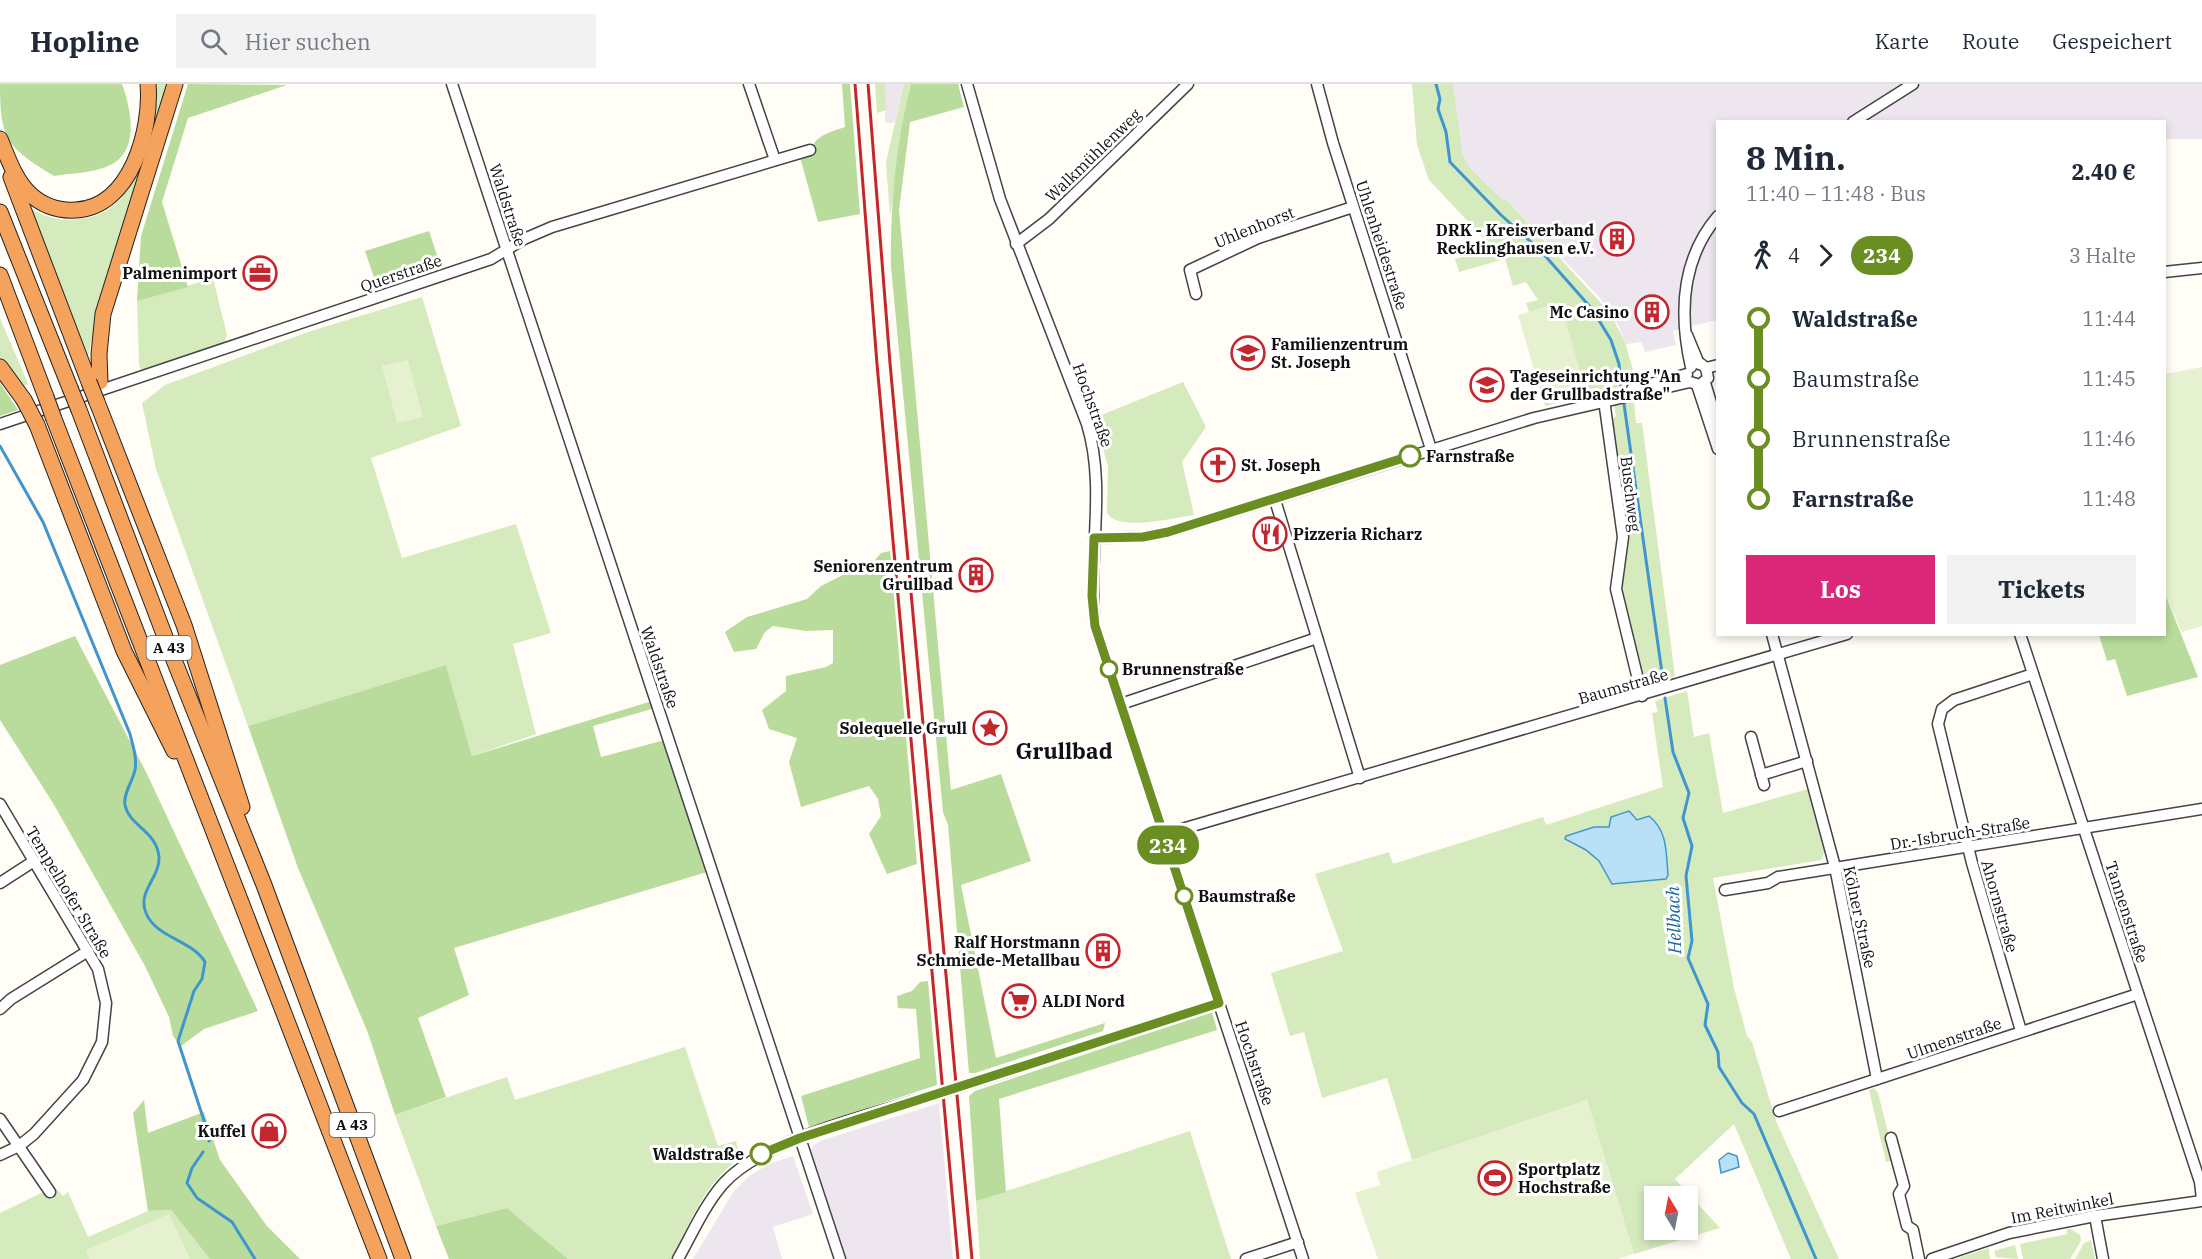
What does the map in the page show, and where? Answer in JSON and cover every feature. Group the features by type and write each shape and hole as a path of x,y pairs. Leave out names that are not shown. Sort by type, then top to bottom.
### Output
{"highway":[{"path":"0,139 19,182 31,195 55,209 85,209 105,202 121,188 131,170 147,118 148,84"},
{"path":"94,382 103,314 175,84"},
{"path":"0,149 94,382 116,449 206,689 264,885"},
{"name":"A 43","path":"0,212 264,885 404,1259"},
{"name":"A 43","path":"0,275 379,1259"},
{"path":"0,297 16,317"},
{"path":"0,367 24,400 37,425 124,651 191,790 214,828"}],"street":[{"name":"Waldstraße","path":"452,84 840,1259"},
{"path":"749,84 775,160"},
{"name":"Hochstraße","path":"967,84 986,155 1016,244 1093,444 1097,470 1092,596 1095,626 1304,1259"},
{"name":"Walkmühlenweg","path":"1016,244 1049,219 1188,84"},
{"name":"Uhlenheidestraße","path":"1317,84 1353,207 1431,449"},
{"path":"1856,120 1913,84"},
{"name":"Querstraße","path":"0,424 491,259 524,239 552,227 810,150"},
{"name":"Uhlenhorst","path":"1196,294 1190,270 1258,238 1353,207"},
{"path":"1716,219 1700,241 1686,279 1683,298 1686,332 1716,420"},
{"path":"2166,273 2202,268"},
{"path":"1094,538 1143,537 1168,532 1431,449 1621,396 1628,390 1702,374"},
{"path":"1702,374 1716,440"},
{"name":"Buschweg","path":"1604,400 1623,537 1616,589 1642,696"},
{"path":"1275,500 1360,778"},
{"name":"Kölner Straße","path":"1772,636 1835,867 1877,1079"},
{"name":"Baumstraße","path":"1165,834 1841,636"},
{"name":"Tannenstraße","path":"2021,636 2200,1182 2202,1200"},
{"path":"1121,704 1317,638"},
{"name":"Ahornstraße","path":"2021,1032 1938,730 1938,716 1942,709 1953,700 2033,674"},
{"path":"1751,736 1763,780 1807,761"},
{"name":"Tempelhofer Straße","path":"0,804 98,969 105,994 102,1042 84,1080 34,1134 18,1146 0,1155"},
{"name":"Dr.-Isbruch-Straße","path":"1725,890 1835,867 2202,809"},
{"path":"0,883 34,861"},
{"path":"0,1009 11,999 88,951"},
{"name":"Ulmenstraße","path":"1779,1112 2138,994"},
{"path":"678,1259 710,1201 725,1183 761,1154 800,1138 1219,1003"},
{"path":"0,1119 50,1192"},
{"path":"1892,1138 1904,1186 1899,1194 1907,1226 1913,1230 1919,1259"},
{"name":"Im Reitwinkel","path":"1932,1259 2009,1233 2095,1216 2202,1200"},
{"path":"2095,1216 2103,1259"},
{"path":"1246,1259 1298,1242"}],"shaded area":[{"path":"885,84 904,84 895,122 890,123 885,122"},
{"path":"1453,84 2202,84 2202,139 2166,139 2166,120 1716,120 1716,320 1673,331 1676,345 1645,352 1641,342 1626,344 1619,327 1600,298 1507,200 1503,200 1470,168 1463,156"},
{"path":"939,1103 953,1259 845,1259 811,1152 812,1147 820,1141"},
{"path":"793,1156 813,1214 773,1227 782,1259 693,1259 734,1191 749,1176 769,1164"}],"green space":[{"path":"0,84 122,84 128,103 131,126 127,147 122,156 108,166 93,171 54,176 16,149 9,140 2,118"},
{"path":"154,84 168,84 105,284 88,356 30,208 47,216 71,220 100,214 117,203 129,188 138,169 144,148"},
{"path":"188,84 287,85 188,118 162,202 188,287 137,301 141,236"},
{"path":"842,84 850,84 860,214 818,222 800,157 810,153 819,138 845,127"},
{"path":"875,84 885,84 886,110 877,113"},
{"path":"904,84 911,84 890,216 886,162"},
{"path":"911,84 958,84 964,107 910,122 899,210 951,790 1001,774 1031,861 961,885 996,1058 1105,1023 1103,1031 975,1073 969,1073 948,825 943,812 891,267 895,175 901,129"},
{"path":"1412,84 1453,84 1463,156 1470,168 1503,200 1507,200 1610,313 1625,342 1636,380 1613,389 1545,406 1542,396 1583,384 1560,303 1529,312 1526,303 1538,300 1526,282 1513,286 1505,259 1459,272 1455,259 1492,247 1429,180 1417,145"},
{"path":"429,231 441,267 378,289 365,251"},
{"path":"213,278 227,335 223,346 142,373 139,364 137,301"},
{"path":"422,297 461,426 371,458 402,558 516,524 551,633 513,644 536,734 472,756 446,665 248,726 156,469 142,403 165,385 308,332"},
{"path":"1560,303 1584,384 1542,396 1518,315"},
{"path":"0,318 28,384 24,386 0,357"},
{"path":"408,360 423,417 397,423 382,366"},
{"path":"2202,367 2202,626 2182,632 2166,596 2166,374"},
{"path":"1183,382 1206,427 1182,462 1194,515 1134,523 1113,519 1107,513 1108,466 1094,418"},
{"path":"0,383 18,410 0,416"},
{"path":"1634,401 1636,423 1642,423 1675,676 1644,685 1621,587 1611,421 1616,416 1614,406"},
{"path":"890,551 917,864 887,874 869,834 881,816 878,799 869,786 801,807 789,762 797,738 769,729 762,710 786,691 786,676 826,667 833,663 833,630 806,631 773,626 765,632 756,649 734,652 725,632 747,617 807,599 821,586 845,574 873,573 875,560 881,553"},
{"path":"2166,597 2198,677 2127,696 2115,659 2107,661 2099,636 2166,636"},
{"path":"75,636 147,774 258,1011 204,1029 181,1046 173,1036 169,1017 145,966 53,803 0,720 0,665"},
{"path":"446,665 472,756 652,701 655,708 593,726 601,757 665,740 707,872 454,948 469,995 418,1018 446,1097 395,1115 368,1033 298,868 248,726"},
{"path":"1687,691 1694,737 1709,733 1723,813 1808,789 1824,852 1821,860 1713,878 1734,988 1747,1036 1752,1042 1776,1121 1839,1259 1791,1259 1734,1124 1675,1179 1681,1186 1644,1186 1644,1240 1680,1240 1634,1254 1587,1100 1412,1160 1387,1078 1322,1098 1304,1032 1290,1036 1271,973 1343,951 1315,874 1389,852 1393,864 1543,817 1546,825 1663,787 1652,713 1658,712 1655,701"},
{"path":"928,981 937,1085 809,1127 801,1096 920,1058 916,1009 898,1008 897,996 912,991 920,982"},
{"path":"1212,1012 1217,1030 999,1099 1006,1192 976,1201 969,1096 975,1091"},
{"path":"685,1047 718,1146 736,1141 740,1158 717,1179 708,1191 671,1259 568,1259 507,1208 436,1226 395,1115 507,1077 515,1100"},
{"path":"1874,1088 1878,1093 1895,1160 1886,1162 1869,1090"},
{"path":"144,1100 148,1133 204,1112 220,1160 267,1226 300,1259 210,1259 171,1210 148,1211 133,1113"},
{"name":"Sportplatz Hochstraße","path":"1587,1100 1634,1254 1618,1259 1378,1259 1355,1193 1380,1185 1377,1172"},
{"path":"1190,1131 1231,1259 980,1259 976,1201"},
{"path":"57,1189 63,1196 68,1192 88,1237 148,1211 171,1210 210,1259 0,1259 0,1213 41,1193"},
{"path":"1698,1204 1720,1228 1698,1235"},
{"path":"507,1208 568,1259 449,1259 436,1226"},
{"path":"169,1214 190,1259 89,1259 86,1250"},
{"path":"2067,1229 2080,1235 2081,1241 2070,1259 2023,1259 2020,1244 2067,1234"},
{"path":"2091,1240 2095,1259 2075,1259 2084,1243"},
{"path":"2015,1245 2018,1259 1996,1257 1994,1251"},
{"path":"1989,1248 1990,1259 1955,1259"}],"water":[{"path":"1629,811 1637,820 1649,816 1660,828 1666,851 1668,875 1666,879 1612,884 1599,861 1586,850 1565,839 1566,836 1594,827 1609,827 1611,817"},
{"path":"1728,1153 1737,1156 1739,1167 1721,1173 1719,1160"}],"waterway":[{"name":"Hellbach","path":"1436,84 1440,99 1438,109 1446,132 1450,162 1501,215 1540,250 1592,309 1611,340 1619,364 1621,386"},
{"name":"Hellbach","path":"1624,404 1663,680"},
{"path":"0,446 43,522 130,734 135,765 134,774 125,796 125,805 132,818 153,841 159,857 156,872 144,898 146,913 158,928 192,949 205,962 202,979 194,991 178,1041 209,1141"},
{"name":"Hellbach","path":"1665,698 1673,752 1689,793 1683,818 1692,846 1686,876 1692,941 1688,958 1708,1004 1705,1025 1718,1052 1719,1067 1742,1103 1754,1114 1816,1259"},
{"path":"203,1152 192,1168 187,1183 197,1198 232,1222 255,1259"}],"railway":[{"path":"855,84 877,364 958,1259"},
{"path":"868,84 890,363 972,1259"}],"bus line":[{"name":"234","path":"761,1154 800,1138 1219,1003 1095,626 1092,596 1094,538 1143,537 1168,532 1410,456"}],"place":[{"name":"DRK - Kreisverband Recklinghausen e.V.","path":"1617,239"},
{"name":"Palmenimport","path":"260,273"},
{"name":"Mc Casino","path":"1652,312"},
{"name":"Familienzentrum St. Joseph","path":"1248,353"},
{"name":"Tageseinrichtung \"An der Grullbadstraße\"","path":"1487,385"},
{"name":"Farnstraße","path":"1410,456"},
{"name":"St. Joseph","path":"1218,465"},
{"name":"Pizzeria Richarz","path":"1270,534"},
{"name":"Seniorenzentrum Grullbad","path":"976,575"},
{"name":"Brunnenstraße","path":"1109,669"},
{"name":"Solequelle Grull","path":"990,728"},
{"name":"Baumstraße","path":"1184,896"},
{"name":"Ralf Horstmann Schmiede-Metallbau","path":"1103,951"},
{"name":"ALDI Nord","path":"1019,1001"},
{"name":"Kuffel","path":"269,1131"},
{"name":"Waldstraße","path":"761,1154"},
{"name":"Sportplatz Hochstraße","path":"1495,1178"}],"district":[{"name":"Grullbad","path":"1064,751"}]}
